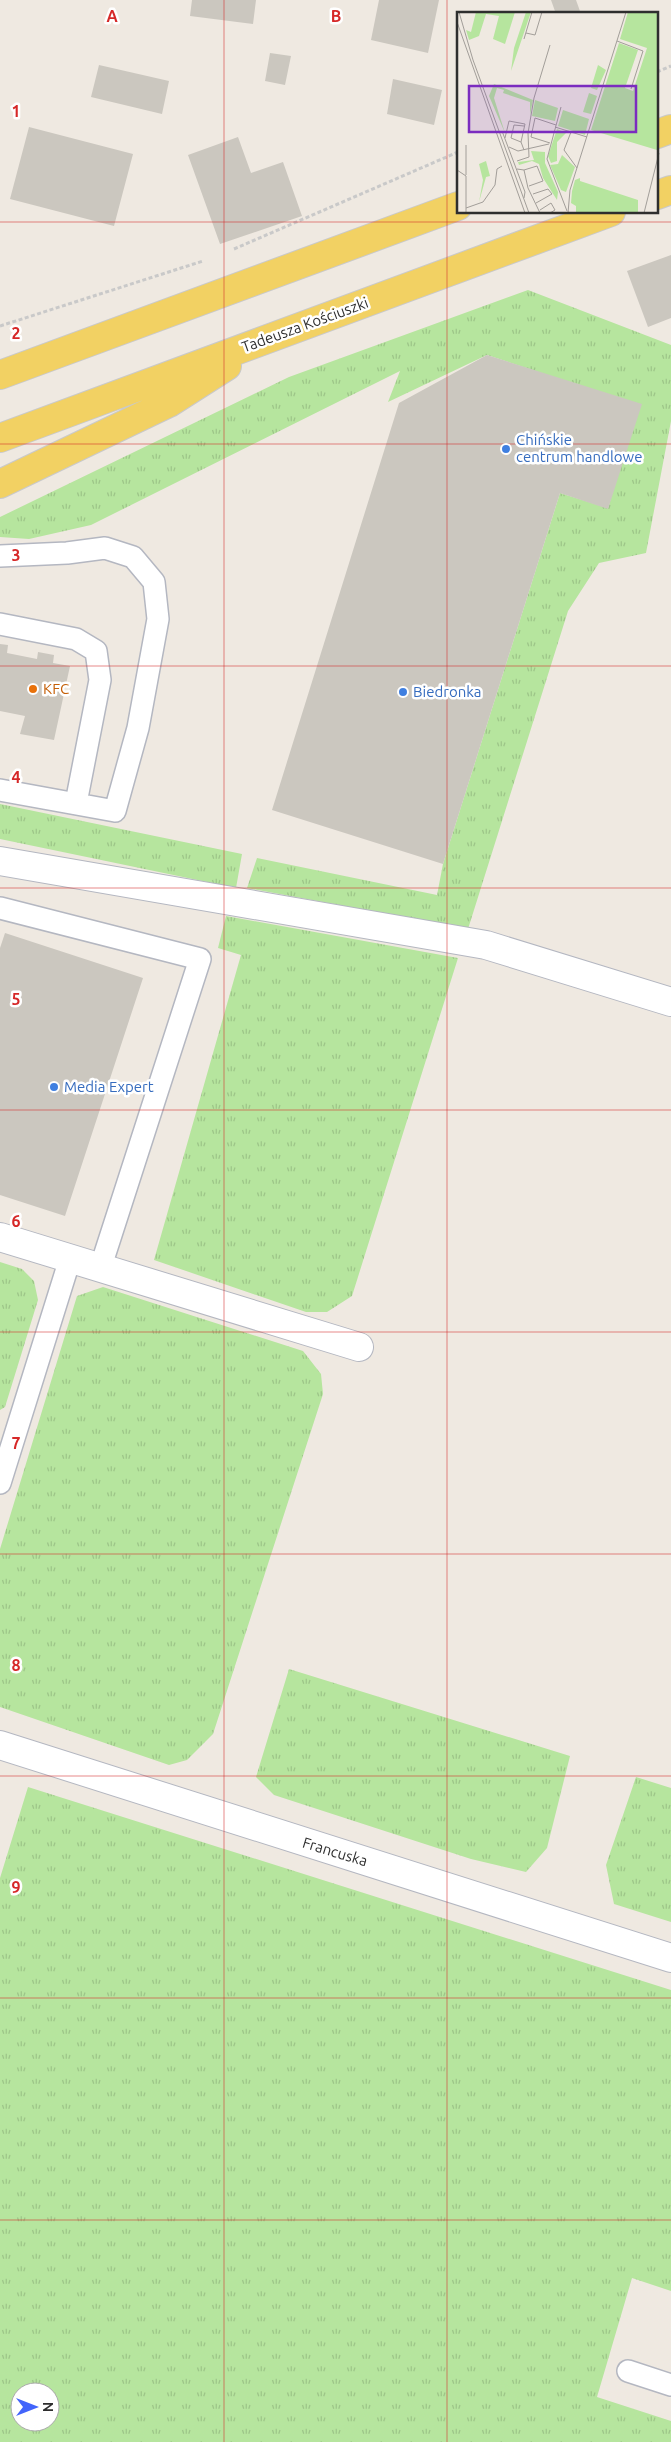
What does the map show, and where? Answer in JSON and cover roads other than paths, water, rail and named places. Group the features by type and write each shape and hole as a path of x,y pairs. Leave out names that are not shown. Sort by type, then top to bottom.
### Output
{"main road":[{"path":"658,134 671,128"},
{"path":"658,195 671,190"},
{"path":"0,375 457,206"},
{"name":"Tadeusza Kościuszki","path":"0,438 606,214"},
{"path":"0,484 169,403 275,336"}],"street":[{"path":"0,861 486,944 671,1002"},
{"path":"0,1237 359,1347"},
{"name":"Francuska","path":"0,1745 671,1958"}],"lane":[{"path":"0,556 67,553 105,548 133,557 154,582 158,619 138,728 115,811 0,790"},
{"path":"0,624 76,639 96,651 100,680 76,803"},
{"path":"0,908 200,959 100,1269"},
{"path":"0,1483 70,1259"},
{"path":"628,2371 671,2385"}],"place":[{"name":"Chińskie centrum handlowe","path":"506,449"},
{"name":"KFC","path":"33,689"},
{"name":"Biedronka","path":"403,692"},
{"name":"Media Expert","path":"54,1087"}]}
